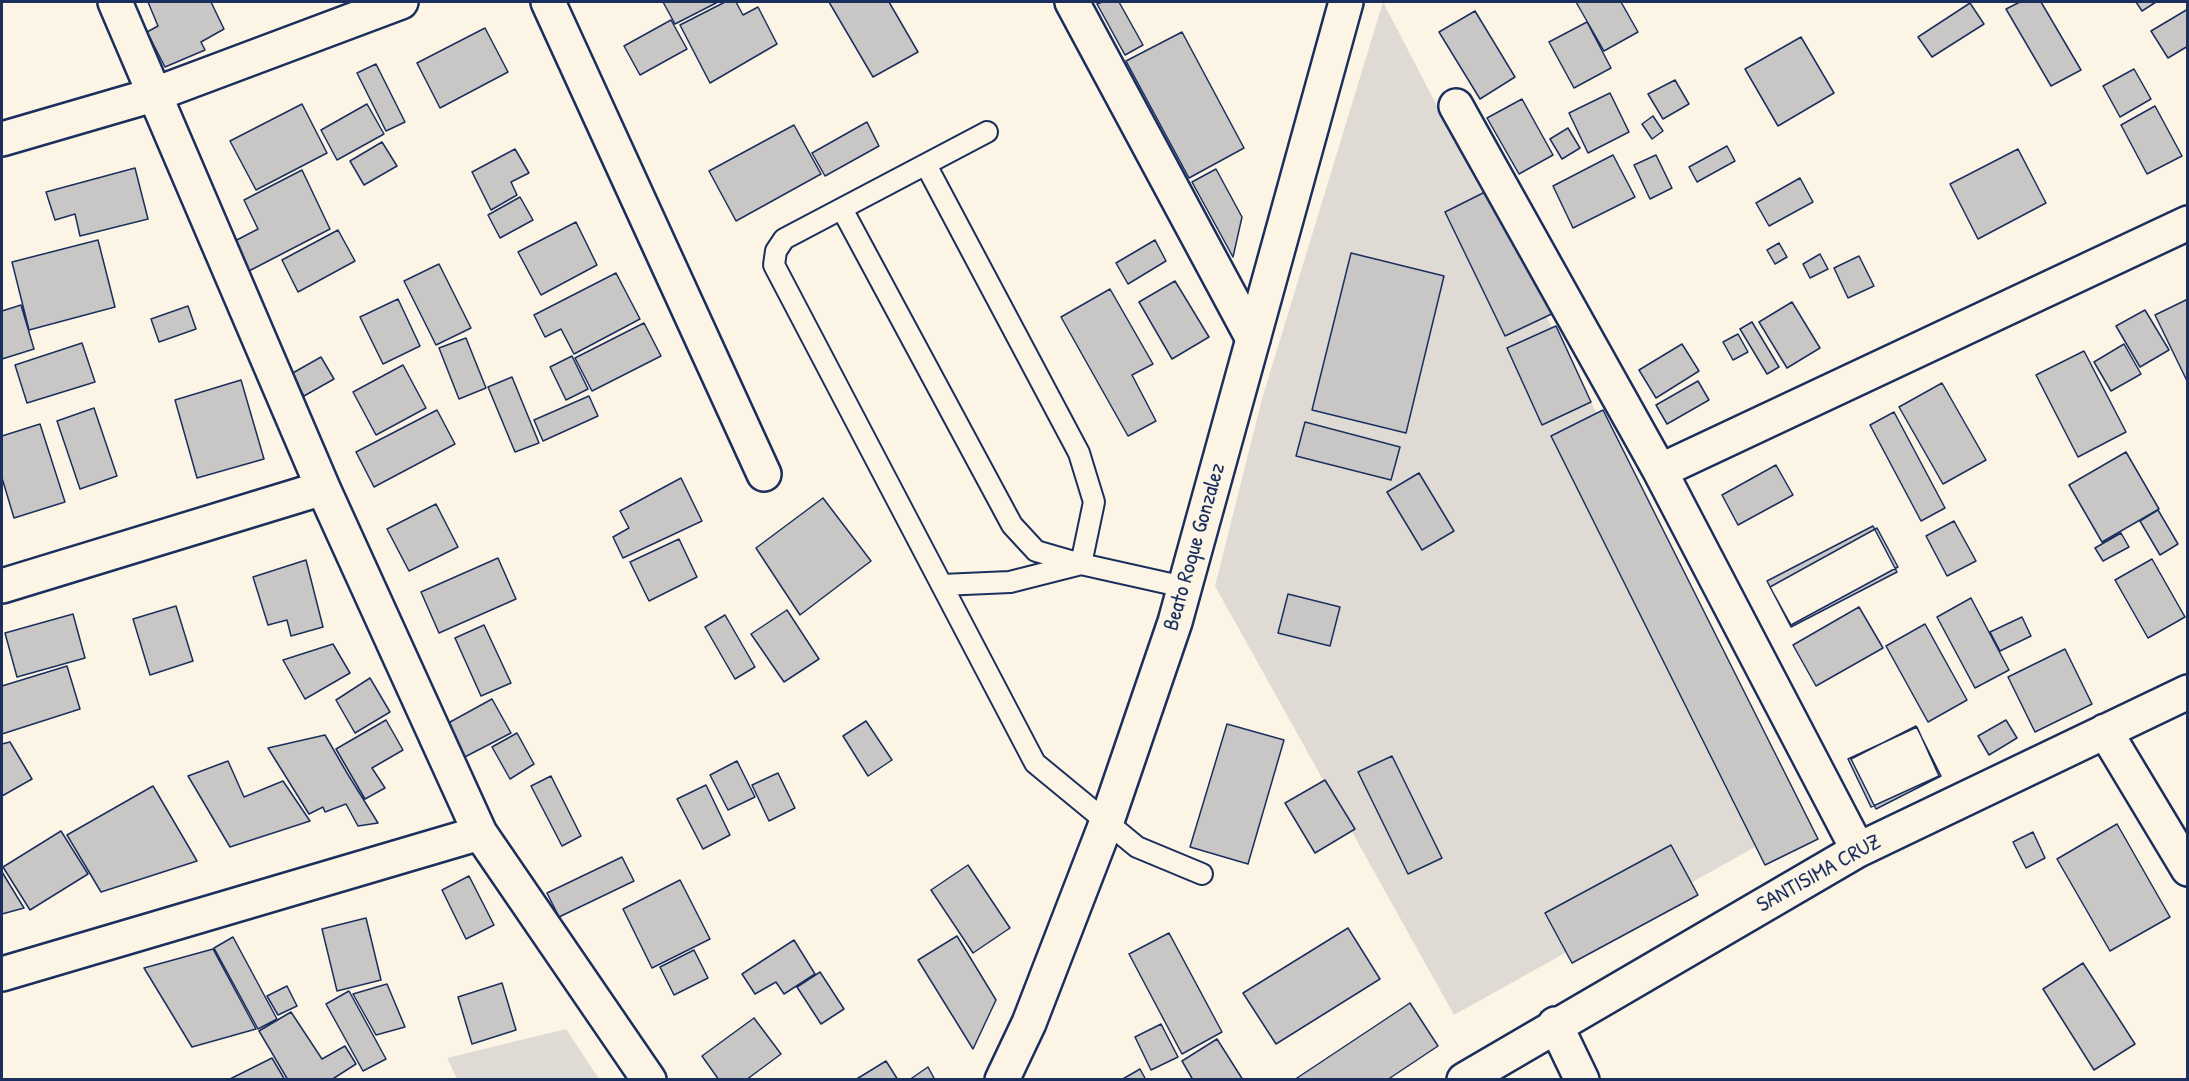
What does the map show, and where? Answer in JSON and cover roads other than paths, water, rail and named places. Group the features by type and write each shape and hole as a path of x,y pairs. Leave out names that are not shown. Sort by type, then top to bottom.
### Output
{"street":[{"path":"115,2 323,488 480,833 649,1080"},
{"path":"2,139 153,95 401,2"},
{"path":"548,2 764,474"},
{"path":"1072,2 1253,339"},
{"name":"Beato Roque Gonzalez","path":"1002,1080 1029,1023 1107,821 1184,587 1346,2"},
{"path":"1456,106 1660,471 1858,850"},
{"path":"1660,471 2187,223"},
{"path":"2,586 323,488"},
{"name":"SANTISIMA CRUZ","path":"1464,1080 1555,1024 1858,850 2187,692"},
{"path":"2105,731 2187,869"},
{"path":"2,974 480,833"},
{"path":"1555,1024 1582,1080"}],"lane":[{"path":"987,132 784,239 776,251 774,265 1035,763 1137,847 1202,874"},
{"path":"926,165 1078,453 1094,502 1081,564"},
{"path":"842,209 1012,525 1036,551 1081,564 1184,587"},
{"path":"942,585 1010,582 1081,564"}]}
